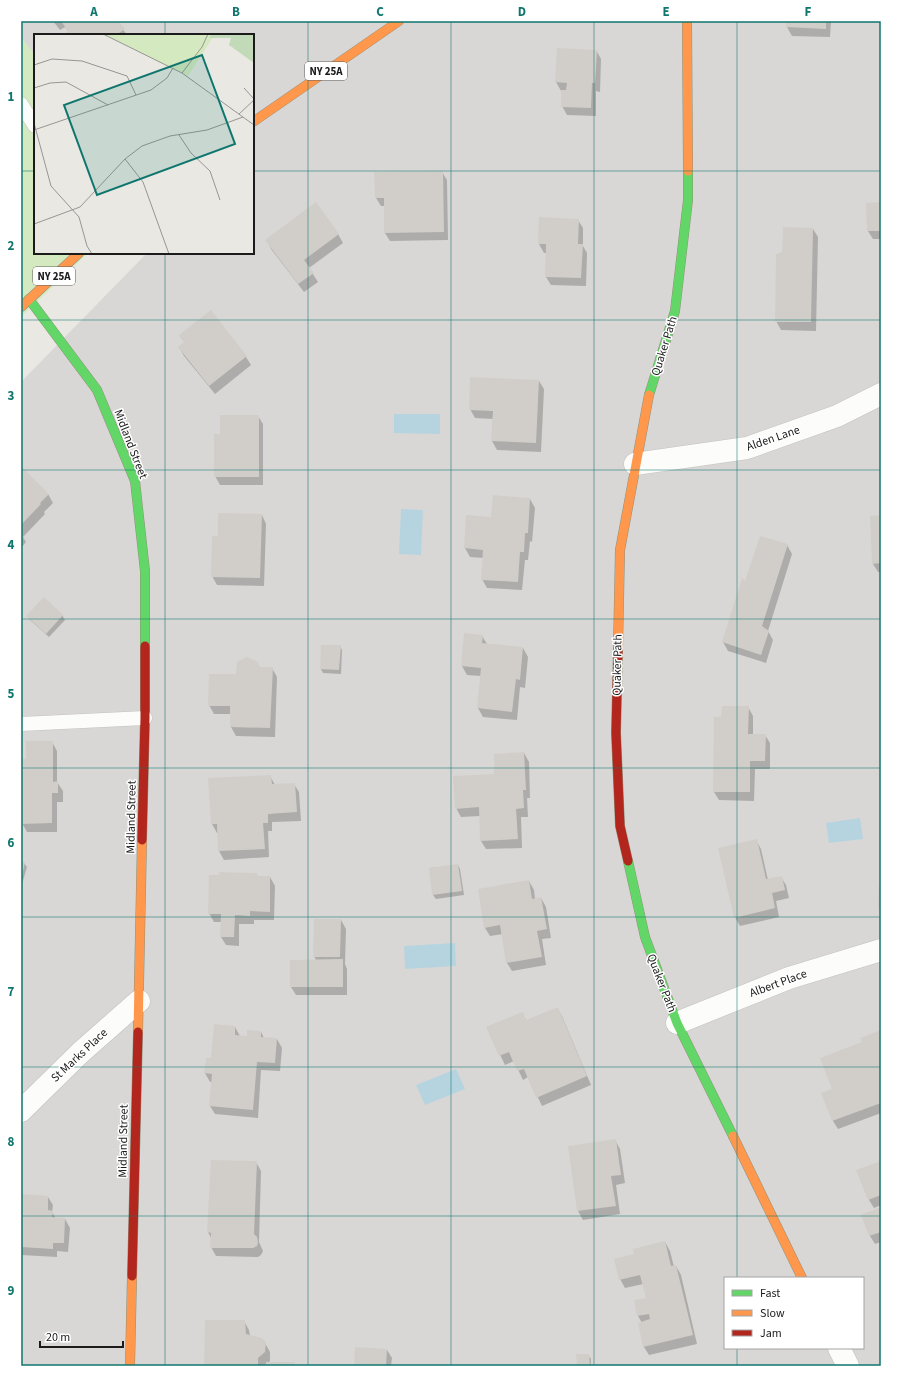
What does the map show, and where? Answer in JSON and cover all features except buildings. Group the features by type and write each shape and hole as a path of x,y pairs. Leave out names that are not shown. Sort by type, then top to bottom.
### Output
{"street":[{"name":"NY 25A","path":"254,121 399,21"},
{"name":"Quaker Path","path":"687,21 688,200 674,311 648,398 620,550 616,733 620,826 644,937 678,1023 802,1277"},
{"name":"NY 25A","path":"21,307 78,254"},
{"name":"Midland Street","path":"29,299 97,390 135,481 145,570 145,718 130,1366"},
{"name":"Alden Lane","path":"635,464 747,448 837,416 881,394"},
{"name":"Albert Place","path":"678,1023 789,978 881,950"},
{"name":"St Marks Place","path":"21,1111 80,1053 139,1001"},
{"path":"840,1349 848,1366"}],"lane":[{"path":"21,104 34,124"},
{"path":"21,724 145,718"}],"shaded area":[{"path":"21,21 881,21 881,1366 21,1366 21,382 146,254 254,254 254,34 34,34 34,61 21,43"}],"green space":[{"path":"21,37 34,54 34,254 87,254 21,317"}],"water":[{"path":"394,414 440,414 440,434 394,433"},
{"path":"401,509 423,510 421,555 399,554"},
{"path":"860,818 863,839 829,843 826,823"},
{"path":"455,943 456,966 405,969 404,946"},
{"path":"456,1069 465,1089 425,1105 416,1085"}],"traffic: fast":[{"path":"649,395 675,311 688,200 688,171"},
{"path":"29,299 97,390 135,481 145,571 145,646"},
{"path":"628,861 645,937 677,1023 733,1136"}],"traffic: slow":[{"path":"254,121 399,21"},
{"path":"687,21 688,171"},
{"path":"21,307 78,254"},
{"path":"618,648 620,550 649,395"},
{"path":"138,1032 142,840"},
{"path":"733,1136 802,1277"},
{"path":"130,1366 132,1276"}],"traffic: jam":[{"path":"142,840 145,646"},
{"path":"618,648 616,733 620,826 628,861"},
{"path":"132,1276 138,1032"}]}
